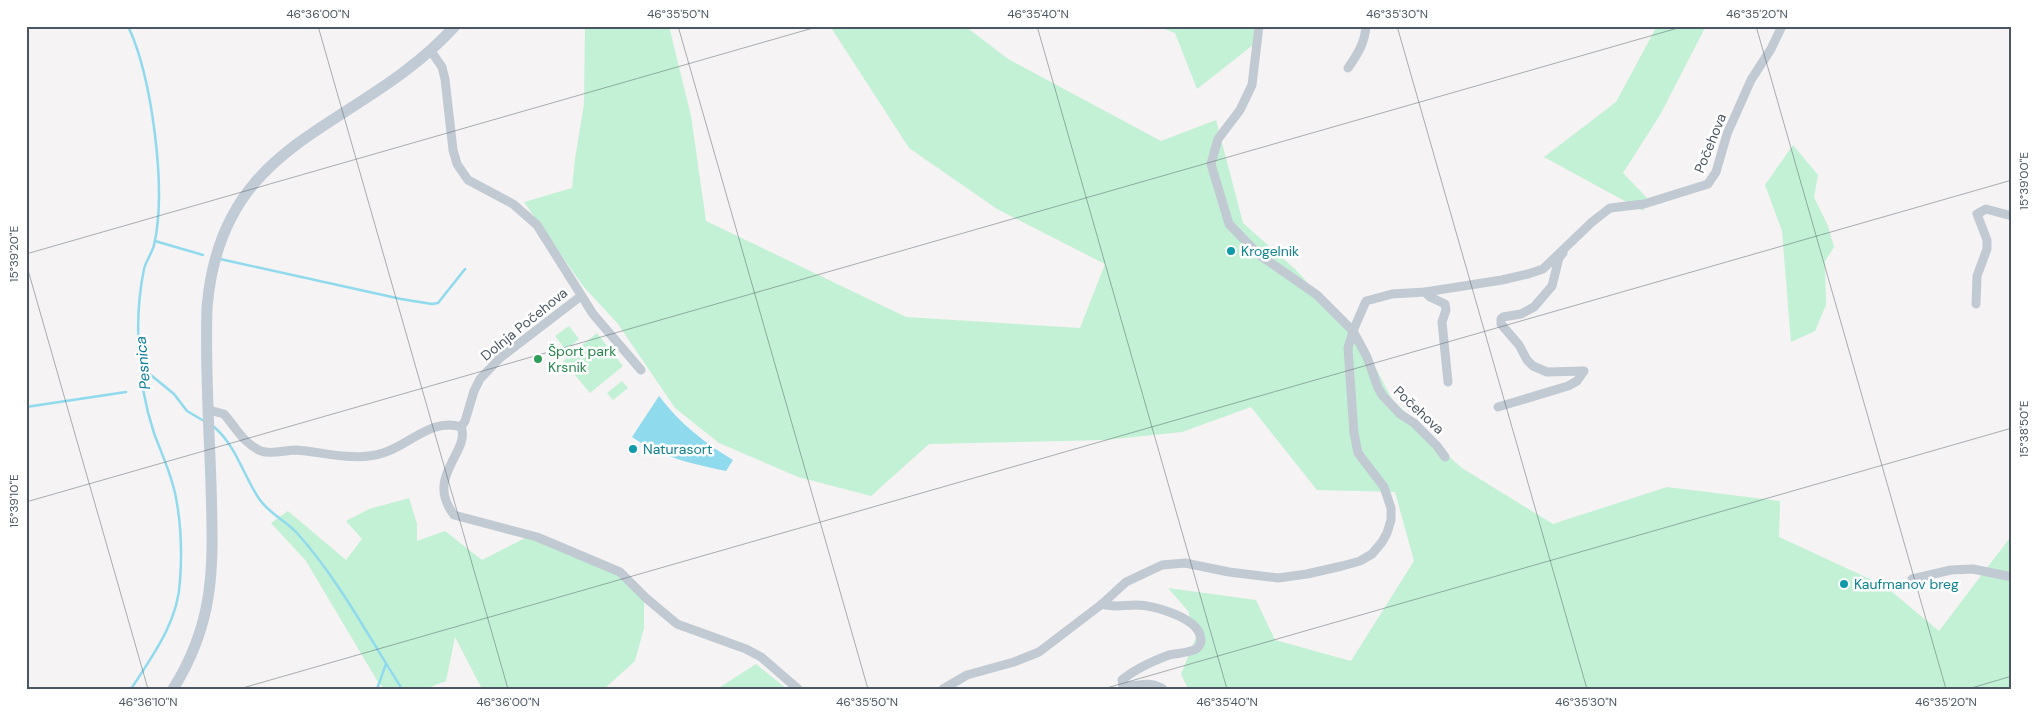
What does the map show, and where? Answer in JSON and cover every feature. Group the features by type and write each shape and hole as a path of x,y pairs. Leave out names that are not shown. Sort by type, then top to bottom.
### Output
{"main road":[{"path":"173,689 197,644 210,595 213,547 206,334 208,291 219,244 238,205 258,178 286,152 392,80 431,51 455,26"}],"street":[{"path":"943,689 967,675 1014,662 1039,652 1102,604 1126,582 1162,565 1185,563 1229,572 1278,578 1307,574 1360,561 1372,554 1387,533 1391,520 1391,508 1384,487 1358,453 1354,433 1348,348 1353,331 1317,295 1258,254 1229,224 1211,164 1218,139 1240,110 1252,85 1258,26"},
{"path":"1348,68 1358,53 1365,36 1366,26"},
{"name":"Počehova","path":"1445,457 1414,423 1387,402 1378,388 1367,357 1353,331 1366,301 1371,298 1392,294 1425,292 1502,280 1543,269 1592,222 1610,208 1644,204 1710,182 1716,172 1727,134 1750,80 1771,49 1782,26"},
{"name":"Dolnja Počehova","path":"431,51 442,67 445,79 453,150 457,164 468,180 513,204 537,225 593,314 641,370"},
{"path":"1976,304 1976,276 1987,249 1986,240 1977,214 1986,209 2012,216"},
{"name":"Počehova","path":"1498,407 1568,386 1577,381 1584,371 1547,372 1533,366 1527,360 1519,345 1501,324 1503,317 1521,314 1534,307 1552,286 1560,258 1568,245"},
{"path":"1425,292 1430,297 1445,304 1446,310 1442,322 1448,382"},
{"name":"Dolnja Počehova","path":"581,296 508,352 480,379 474,391 465,421 460,427 463,434 447,472 443,490 446,506 454,516 537,537 620,572 646,598 677,624 746,649 761,657 798,689"},
{"path":"209,420 224,414 244,441 264,452 294,450 348,456 370,456 383,453 437,427 448,425 460,427"},
{"path":"1912,579 1950,570 1974,570 2012,577"},
{"path":"1102,604 1115,607 1136,605 1152,607 1177,616 1195,627 1200,635 1200,643 1194,650 1169,656 1144,666 1122,680 1123,686 1158,685 1163,689"}],"green space":[{"path":"585,26 669,26 691,116 706,221 906,317 1080,328 1105,264 997,209 909,148 830,26 965,26 1008,59 1161,141 1216,120 1243,223 1296,270 1362,342 1392,399 1462,468 1553,524 1667,487 1780,501 1779,537 1885,586 1939,631 2012,535 2012,689 1188,689 1181,674 1196,637 1188,611 1168,588 1256,600 1275,640 1351,661 1414,561 1395,492 1317,490 1251,407 1182,432 1105,440 929,444 871,496 798,477 719,443 675,408 618,324 583,286 524,202 572,188 584,104"},
{"path":"1157,26 1256,26 1253,45 1197,89 1175,33"},
{"path":"1657,26 1706,26 1660,115 1623,173 1648,199 1643,211 1544,157 1616,102"},
{"path":"1793,145 1818,175 1814,197 1828,226 1834,247 1825,261 1826,305 1815,331 1791,342 1782,231 1765,185"},
{"path":"569,326 579,339 566,350 555,336"},
{"path":"597,333 623,366 590,393 563,361"},
{"path":"622,381 628,388 613,400 607,393"},
{"path":"409,498 417,524 417,541 445,531 482,560 529,536 618,574 644,600 644,628 635,661 604,689 482,689 455,637 446,681 425,689 385,689 378,682 306,561 271,523 288,511 346,560 362,539 346,521 369,509"},
{"path":"756,664 787,689 717,689"}],"water":[{"path":"659,396 693,432 733,460 726,471 665,455 632,437"}],"waterway":[{"name":"Pesnica","path":"128,26 137,48 144,74 155,134 158,165 158,222 154,245 144,269 140,298 138,329 140,370 151,423 174,490 179,518 181,550 180,581 175,610 163,638 131,689"},
{"path":"155,241 203,255"},
{"path":"220,259 401,299 432,304 438,303 465,269"},
{"path":"141,367 174,394 187,411 204,421"},
{"path":"26,407 126,392"},
{"path":"213,426 234,452 260,500 297,533 326,570 402,689"},
{"path":"377,689 386,664"}],"place":[{"name":"Krogelnik","path":"1231,251"},
{"name":"Šport park Krsnik","path":"538,359"},
{"name":"Naturasort","path":"633,449"},
{"name":"Kaufmanov breg","path":"1844,584"}]}
